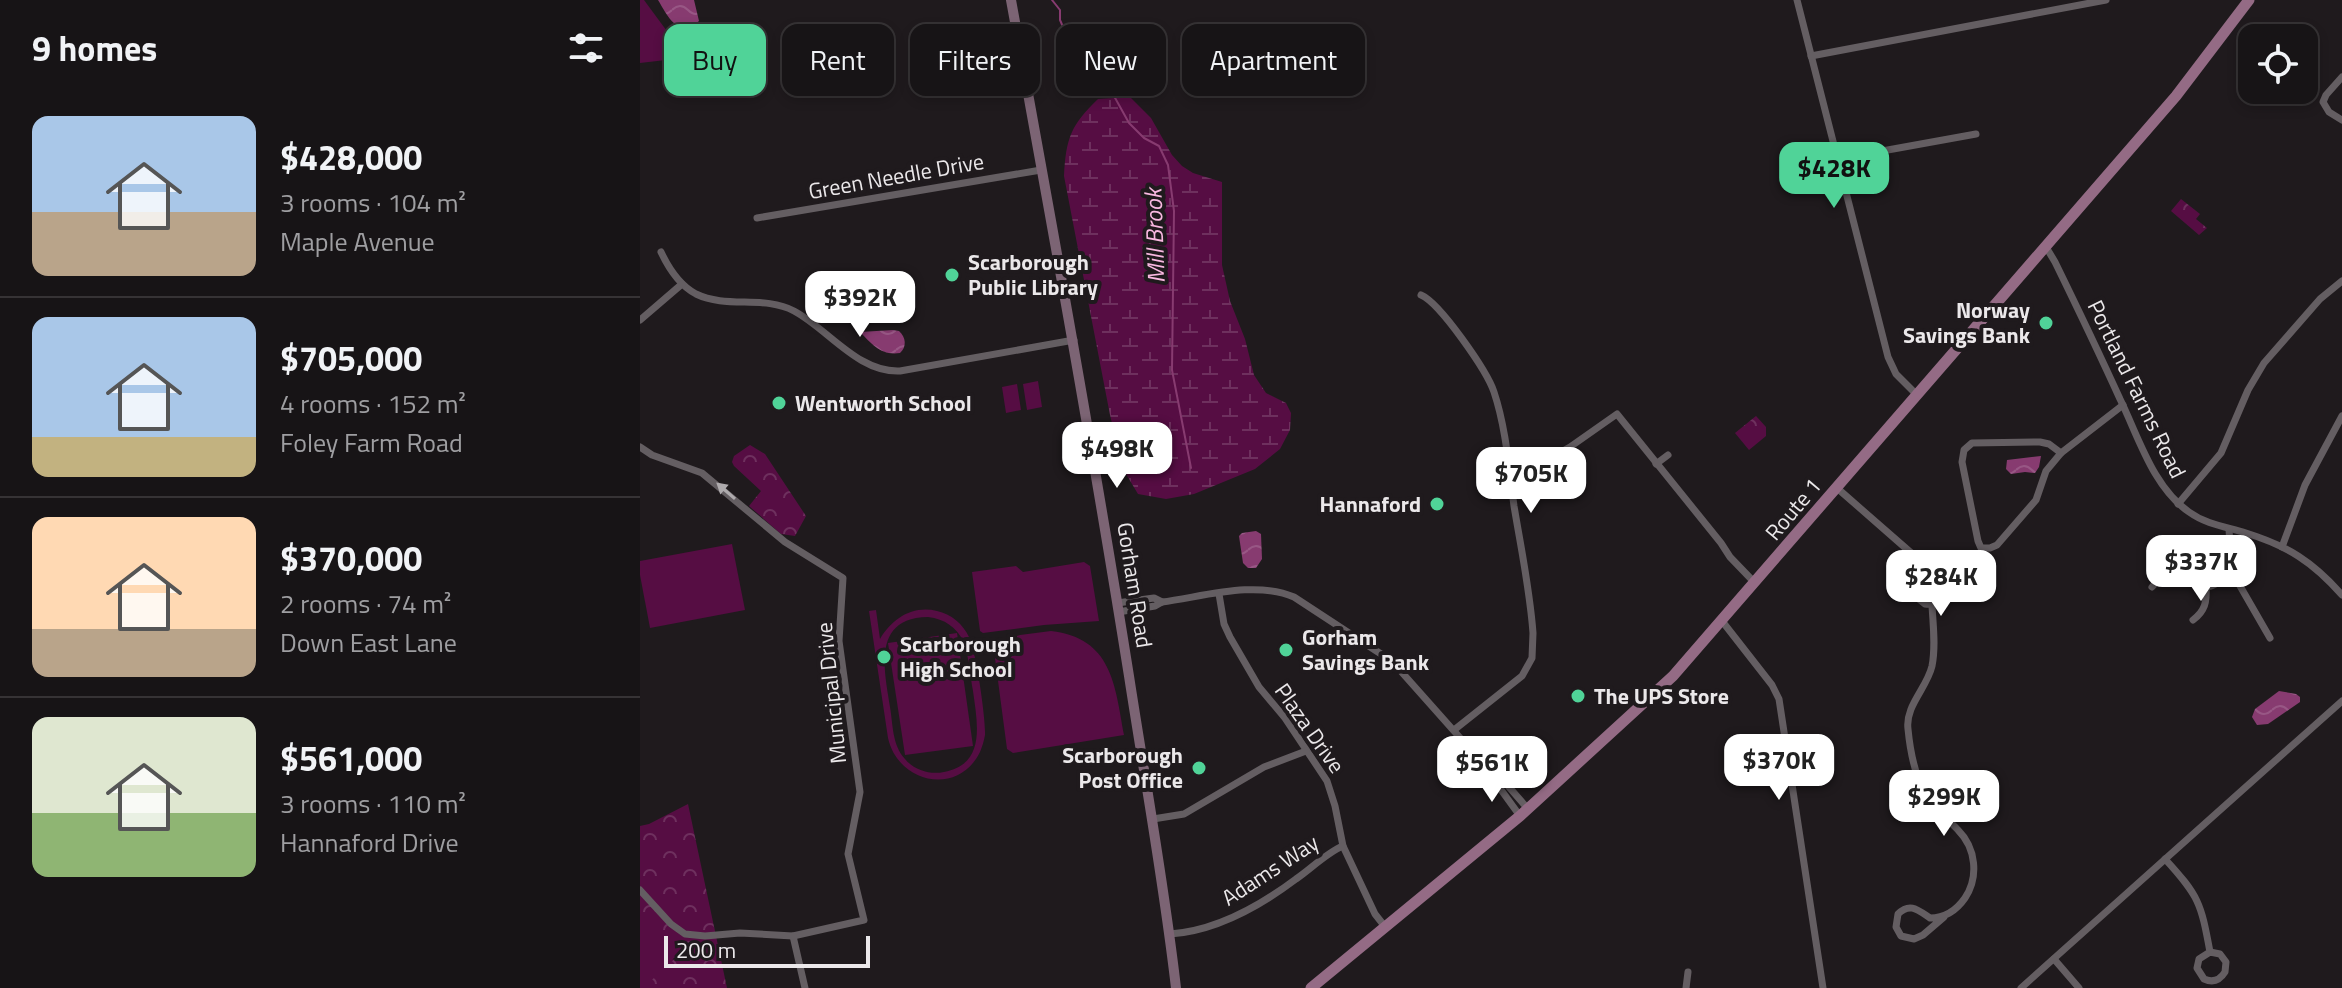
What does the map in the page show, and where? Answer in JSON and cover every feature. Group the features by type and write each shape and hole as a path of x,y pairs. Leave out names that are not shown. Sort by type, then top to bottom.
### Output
{"main road":[{"name":"Gorham Road","path":"1011,0 1074,340 1153,819 1176,988"},
{"name":"Route 1","path":"1311,988 1524,812 1647,702 1722,621 2176,96 2249,0"}],"street":[{"path":"1797,0 1888,357 1896,374 1917,395"},
{"path":"1811,56 2106,0"},
{"path":"2342,77 2323,102 2329,112 2342,120"},
{"path":"1838,159 1976,134"},
{"name":"Green Needle Drive","path":"757,218 1041,170"},
{"path":"799,200 800,211"},
{"name":"Portland Farms Road","path":"2046,247 2158,478 2178,504 2198,518 2282,547 2303,558 2342,595"},
{"path":"661,252 672,272 693,292 724,301 770,304 790,309 864,361 887,370 900,371 1074,340"},
{"path":"2178,504 2221,453 2248,390 2264,363 2320,299 2342,281"},
{"path":"640,320 682,284"},
{"path":"1421,295 1433,302 1476,359 1490,381 1497,400 1533,625 1532,658 1518,680 1454,730"},
{"path":"2061,453 2049,444 2040,442 1972,443 1965,448 1962,462 1980,547 1993,547 2005,537 2036,500 2046,471 2061,453 2123,405"},
{"path":"1511,481 1570,447 1617,414 1730,557 1755,583"},
{"path":"2282,547 2305,485 2342,416"},
{"name":"Municipal Drive","path":"640,447 652,455 702,473 785,542 843,578 840,654 860,792 848,854 864,920 793,936"},
{"path":"1656,464 1668,455"},
{"path":"1837,488 1921,561 1940,579 1944,587 1942,599 1932,605 1920,602 1915,593 1915,586 1922,574 1921,561"},
{"path":"2229,529 2233,571 2270,638"},
{"path":"2152,587 2166,573 2176,570 2196,585 2206,587 2216,584 2233,571"},
{"path":"2193,620 2204,609 2206,587"},
{"path":"1118,607 1155,606 1162,602 1265,589 1294,597 1389,660 1454,730 1493,776 1495,783 1524,812"},
{"name":"Plaza Drive","path":"1219,594 1224,624 1230,637 1259,687 1285,718 1323,775 1330,790 1343,846 1375,914 1386,928"},
{"path":"1932,605 1932,666 1909,714 1907,726 1925,794 1936,810 1963,835 1972,852 1974,870 1966,897 1953,911 1923,935 1914,939 1901,936 1896,927 1898,914 1909,908 1916,908 1930,918 1944,917"},
{"path":"1722,621 1772,685 1779,699 1823,988"},
{"path":"2021,988 2342,701"},
{"path":"1153,819 1184,814 1264,767 1306,751"},
{"name":"Adams Way","path":"1170,934 1189,933 1235,917 1282,890 1343,846"},
{"path":"2165,859 2196,895 2204,916 2210,952"},
{"path":"640,890 671,924 685,934 793,936 805,988"},
{"path":"2210,952 2220,954 2226,962 2222,977 2213,981 2204,979 2197,968 2199,959 2210,952"},
{"path":"2054,959 2079,988"},
{"path":"1686,988 1688,972"}],"green space":[{"path":"640,0 644,0 664,27 664,60 640,63"},
{"path":"1130,97 1151,118 1172,155 1182,166 1193,173 1222,182 1222,265 1230,301 1245,339 1254,375 1266,393 1286,403 1291,413 1290,430 1280,449 1255,469 1194,494 1166,499 1138,494 1123,469 1064,176 1069,142 1082,117 1098,99"},
{"path":"2181,199 2200,214 2196,219 2207,228 2199,235 2171,211"},
{"path":"1038,381 1042,407 1027,410 1023,384"},
{"path":"1017,384 1021,410 1006,413 1002,387"},
{"path":"1756,416 1766,427 1766,436 1749,450 1735,433"},
{"path":"750,445 765,454 806,516 795,536 781,534 749,506 761,491 732,462 734,456"},
{"path":"732,544 745,610 650,628 640,561"},
{"path":"1084,562 1090,566 1099,621 980,631 972,572 1016,566 1023,572"},
{"path":"876,610 880,639 890,625 904,615 919,610 947,614 966,632 972,644 977,670 985,735 980,752 970,766 958,775 930,779 904,766 894,753 888,738 869,611","holes":["928,617 949,625 964,642 977,728 973,751 967,760 958,767 939,773 913,766 901,753 895,741 886,677 886,648 890,636 898,626"]},
{"path":"1051,631 1071,635 1099,654 1113,682 1124,735 1013,753 1007,749 993,643"},
{"path":"957,633 973,746 905,755 888,643"},
{"path":"688,804 727,988 640,988 640,826"},
{"path":"640,915 680,954 643,988 640,988"}],"water":[{"path":"658,0 694,0 699,21 695,24 676,24"},
{"path":"899,331 904,339 905,345 900,353 882,351 860,332"},
{"path":"2041,456 2035,473 2011,474 2006,469 2007,460"},
{"path":"1256,531 1261,534 1262,559 1256,568 1248,568 1243,563 1239,536"},
{"path":"2279,691 2296,694 2300,702 2268,724 2257,725 2252,717 2255,709"}],"waterway":[{"name":"Mill Brook","path":"1052,0 1060,10 1070,56 1104,78 1129,123 1144,138 1159,146 1168,165 1174,211 1172,370 1191,468"}],"place":[{"name":"Scarborough Public Library","path":"952,275"},
{"name":"Norway Savings Bank","path":"2046,323"},
{"name":"Wentworth School","path":"779,403"},
{"name":"Hannaford","path":"1437,504"},
{"name":"Gorham Savings Bank","path":"1286,650"},
{"name":"Scarborough High School","path":"884,657"},
{"name":"The UPS Store","path":"1578,696"},
{"name":"Scarborough Post Office","path":"1199,768"}]}
